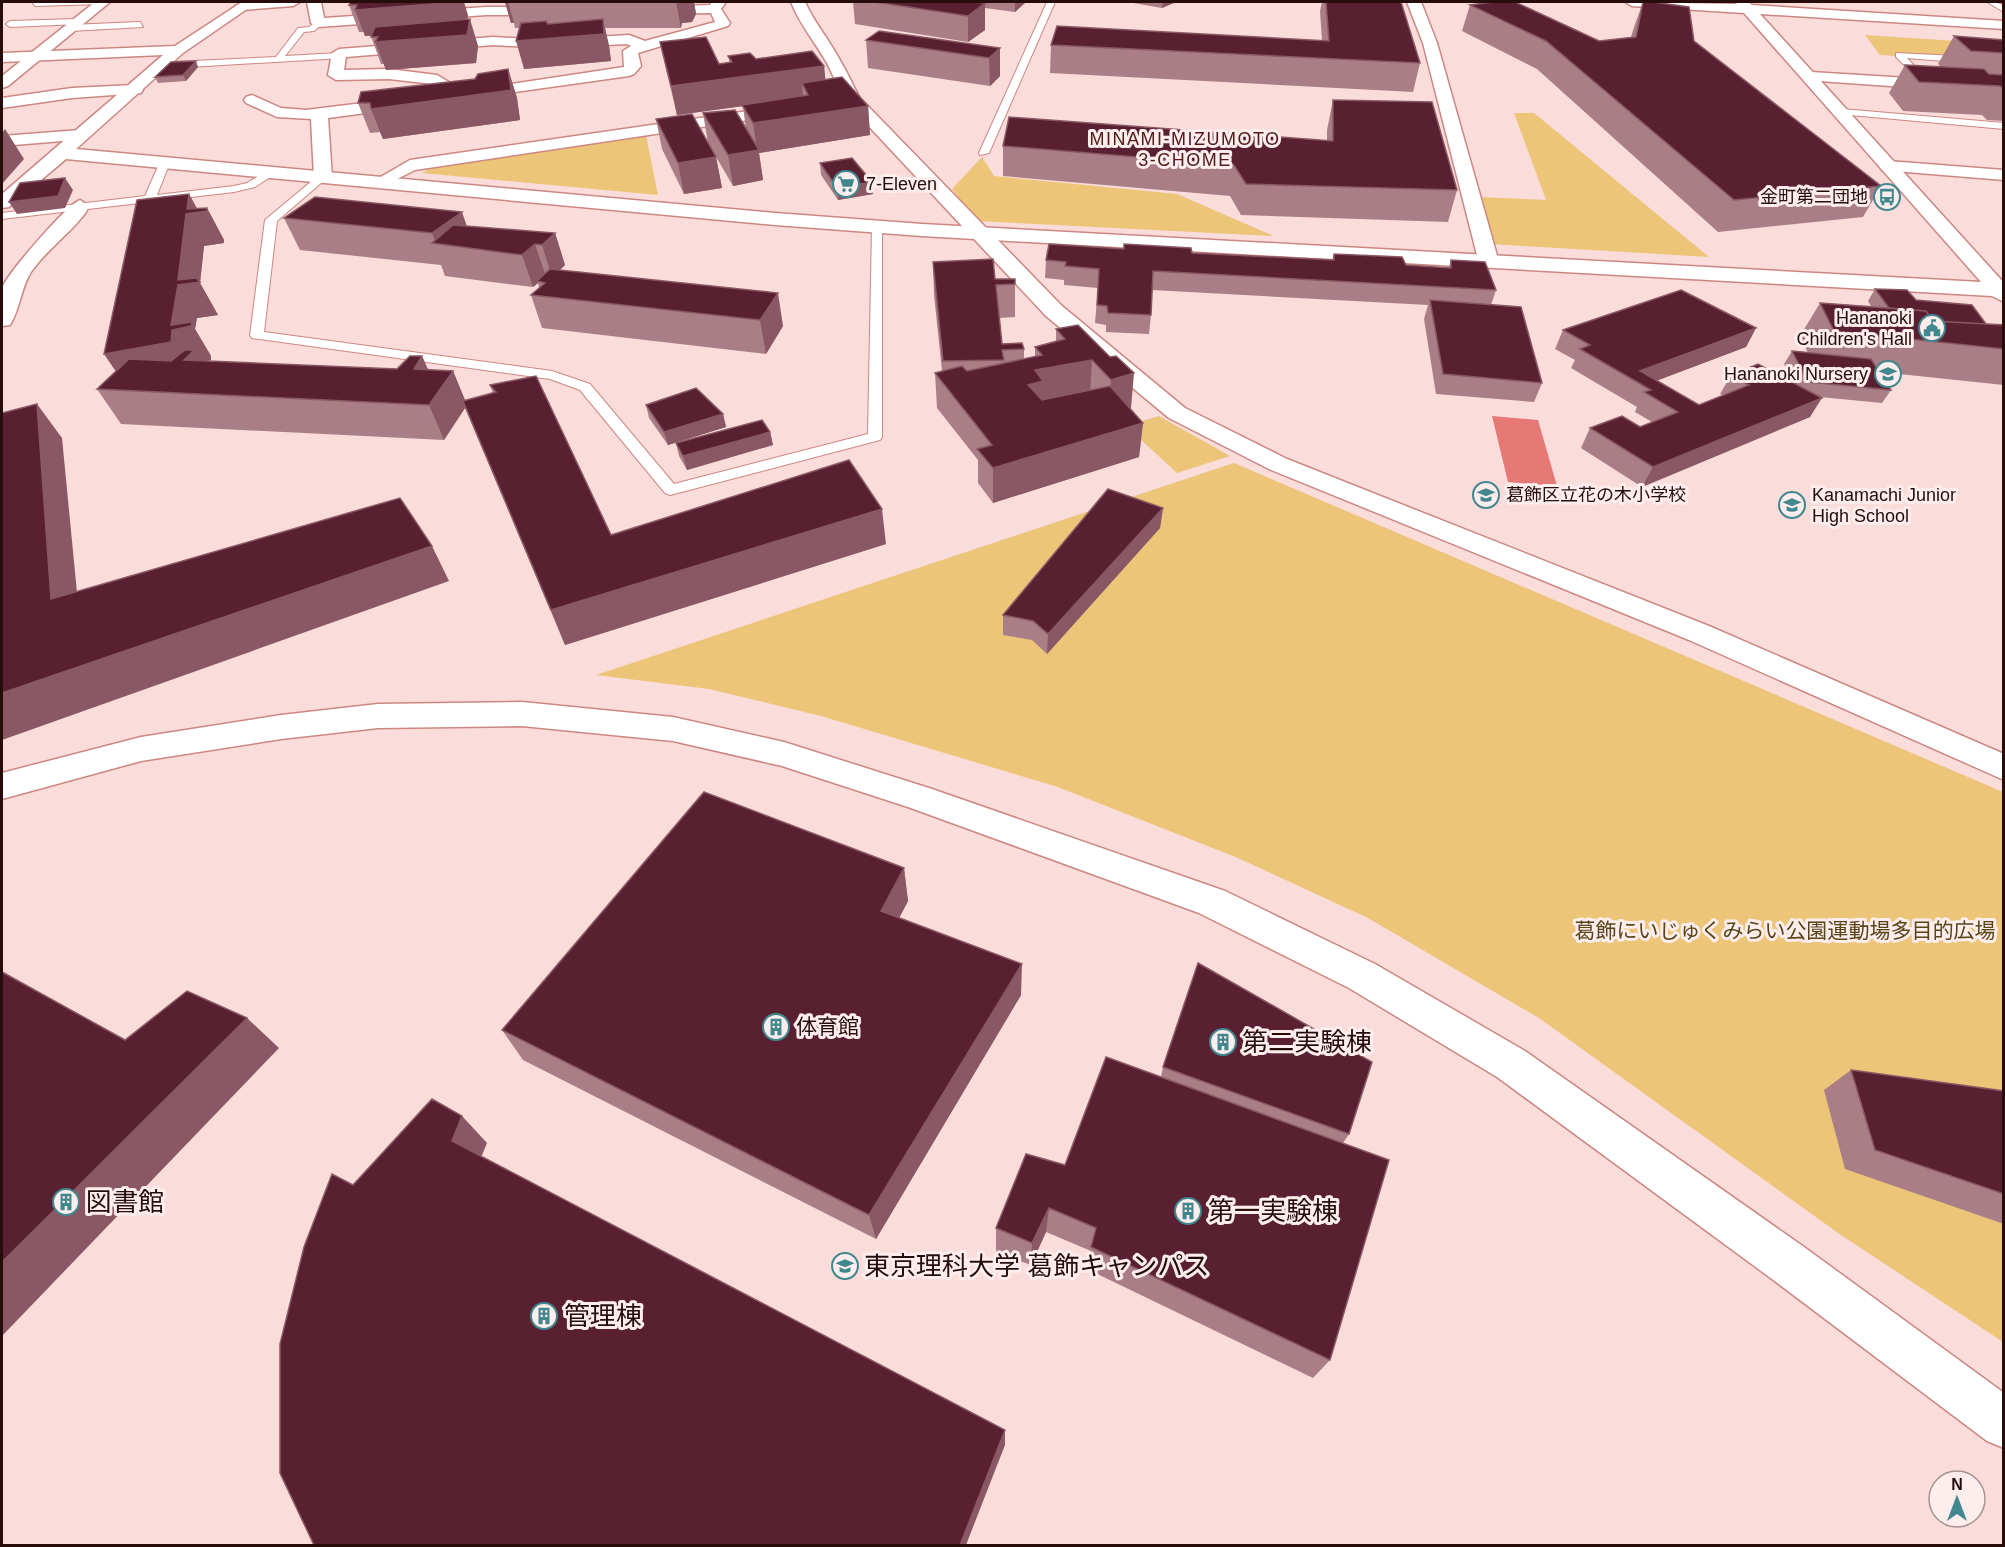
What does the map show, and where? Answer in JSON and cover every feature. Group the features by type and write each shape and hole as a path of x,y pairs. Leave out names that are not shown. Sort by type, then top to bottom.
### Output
{"street":[{"path":"2,202 135,90 178,50 246,4 293,2"},
{"path":"314,2 318,23 482,8 566,10"},
{"path":"798,2 806,22 835,64 841,81 843,102 1054,311 1177,413 1232,443 1479,546 1699,633 2004,768"},
{"path":"1414,2 1430,43 1488,259"},
{"path":"1632,2 1746,6 2004,24"},
{"path":"437,98 459,95 501,80 629,71 633,66 630,51 723,23 717,5 634,10"},
{"path":"2,82 77,22 104,6"},
{"path":"1746,6 1811,76 2001,292"},
{"path":"482,8 500,56"},
{"path":"339,22 339,55 336,75 389,74 437,80 459,95"},
{"path":"339,55 493,41 546,44 629,39 643,46"},
{"path":"2,57 178,50"},
{"path":"1811,76 2004,89"},
{"path":"2,103 72,93 135,90"},
{"path":"252,100 277,112 318,113 415,102"},
{"path":"381,182 410,165 808,107"},
{"path":"318,113 323,177"},
{"path":"2,141 80,135"},
{"path":"62,153 878,227 1488,259 2001,292"},
{"path":"1888,166 2004,175"},
{"path":"2,320 11,286 21,271 66,225 80,206"},
{"path":"2,786 141,750 281,727 378,716 522,714 673,729 784,754 920,798 1212,902 1362,976 1511,1064 1788,1263 2004,1424"}],"lane":[{"path":"984,153 1050,2"},
{"path":"1991,2 2004,10"},
{"path":"35,4 104,6"},
{"path":"10,24 77,22 140,25"},
{"path":"278,60 301,30 311,29 318,23"},
{"path":"160,65 339,55"},
{"path":"1926,84 1899,55 1956,59"},
{"path":"1842,112 2004,126"},
{"path":"150,198 165,162"},
{"path":"2,216 234,189 252,185 273,172"},
{"path":"323,177 271,220 257,335 552,375 585,387 670,490 875,437 878,227"}],"green space":[{"path":"1865,35 2003,44 2003,63 1880,55"},
{"path":"1514,113 1534,113 1709,257 1490,244 1479,197 1546,200"},
{"path":"646,135 658,195 422,173 429,169"},
{"path":"982,157 994,176 1177,194 1274,236 977,221 952,189"},
{"path":"1159,416 1230,456 1177,473 1126,426"},
{"name":"葛飾にいじゅくみらい公園運動場多目的広場","path":"1234,463 2003,792 2003,1342 1838,1233 1539,1018 1368,918 1238,858 1058,787 821,716 709,689 596,675"}],"shaded area":[{"path":"1492,416 1538,420 1557,486 1508,482"}],"building":[{"path":"351,2 458,2 355,10 357,5 349,5"},
{"path":"875,2 973,2 985,3 968,16"},
{"path":"1326,2 1401,2 1420,63 1051,45 1057,26 1329,41"},
{"path":"1515,2 1599,41 1636,37 1643,2 1689,7 1694,41 1881,186 1734,200 1546,41 1470,5"},
{"path":"470,19 467,35 375,42 378,37 371,37 375,27"},
{"path":"603,19 604,34 516,41 521,23 546,21 548,24"},
{"path":"879,31 1000,48 989,58 866,40"},
{"path":"1954,36 2004,40 2004,53 1971,51"},
{"path":"706,37 719,64 732,62 728,56 750,53 756,59 812,51 824,66 671,86 660,42"},
{"path":"196,61 183,75 155,77 171,62"},
{"path":"1905,65 1984,69 1989,74 2004,75 2004,89 2000,86 1919,82"},
{"path":"508,69 511,90 371,109 370,103 358,103 361,92 475,79 478,74"},
{"path":"842,77 868,106 753,123 742,105 808,95 802,83"},
{"path":"1333,100 1432,102 1457,190 1246,184 1234,165 1003,146 1009,117 1333,141"},
{"path":"735,110 759,150 728,155 703,113"},
{"path":"692,114 716,157 678,163 656,119"},
{"path":"852,158 872,182 837,188 820,163"},
{"path":"65,178 58,196 9,202 20,183"},
{"path":"189,194 187,209 207,208 207,211 186,214 178,280 196,278 200,282 178,285 171,325 192,322 191,326 172,330 171,342 104,354 137,200"},
{"path":"315,197 462,212 432,233 284,218"},
{"path":"453,225 555,233 542,245 535,244 522,255 432,243"},
{"path":"1049,244 1124,249 1124,244 1191,248 1192,253 1334,260 1334,254 1402,257 1406,265 1451,268 1451,260 1485,262 1496,290 1153,271 1151,315 1108,313 1107,306 1097,305 1099,269 1065,266 1066,262 1046,260"},
{"path":"993,259 995,279 1015,279 1015,284 996,285 1002,344 1022,343 1024,349 1002,350 1004,360 943,361 933,262"},
{"path":"550,269 778,293 760,320 531,295 545,283 537,281"},
{"path":"1875,289 1907,290 1916,300 1972,305 1986,324 1933,321 1926,311 1889,308"},
{"path":"1681,290 1756,328 1640,371 1699,405 1749,385 1731,375 1758,364 1822,398 1653,467 1590,428 1622,416 1640,427 1678,412 1644,392 1651,390 1580,349 1590,345 1563,330"},
{"path":"1430,300 1521,307 1542,383 1443,374"},
{"path":"1820,303 1926,311 1933,321 2004,325 2004,349 1834,331"},
{"path":"1078,325 1110,357 1116,356 1134,373 1111,380 1092,360 1035,370 1043,381 1028,385 1042,400 1110,386 1143,423 993,468 977,449 992,445 935,373 962,366 967,371 1042,355 1035,347 1065,339 1056,329"},
{"path":"185,350 194,350 184,360 397,369 410,356 422,356 414,369 453,371 429,405 97,389 129,359 171,361"},
{"path":"1792,351 1871,359 1891,390 1808,382"},
{"path":"536,376 611,535 849,460 882,509 551,610 463,401 496,392 490,385"},
{"path":"696,388 723,414 664,432 646,405"},
{"path":"37,404 51,599 400,498 432,546 2,693 2,413"},
{"path":"762,420 770,432 683,456 676,443"},
{"path":"1108,489 1163,508 1048,634 1033,621 1003,615"},
{"name":"体育館","path":"704,792 904,868 881,911 1022,964 869,1215 502,1030"},
{"name":"第二実験棟","path":"1198,963 1372,1062 1349,1134 1163,1067"},
{"name":"図書館","path":"2,972 125,1040 187,991 247,1018 2,1262"},
{"name":"第一実験棟","path":"1106,1057 1389,1160 1330,1360 1091,1247 1096,1228 1049,1208 1032,1243 996,1228 1026,1154 1065,1165"},
{"path":"1851,1070 2004,1091 2004,1194 1875,1150"},
{"name":"管理棟","path":"432,1099 462,1116 452,1141 1005,1430 960,1545 314,1545 280,1473 280,1344 304,1247 332,1174 353,1185"}],"place":[{"name":"7-Eleven","path":"846,184"},
{"name":"金町第二団地","path":"1887,197"},
{"name":"Hananoki Children's Hall","path":"1932,328"},
{"name":"Hananoki Nursery","path":"1888,374"},
{"name":"葛飾区立花の木小学校","path":"1486,495"},
{"name":"Kanamachi Junior High School","path":"1792,505"},
{"name":"体育館","path":"776,1027"},
{"name":"第二実験棟","path":"1223,1042"},
{"name":"図書館","path":"66,1202"},
{"name":"第一実験棟","path":"1188,1211"},
{"name":"東京理科大学 葛飾キャンパス","path":"845,1266"},
{"name":"管理棟","path":"544,1316"}],"district":[{"name":"MINAMI-MIZUMOTO 3-CHOME","path":"1185,149"}]}
